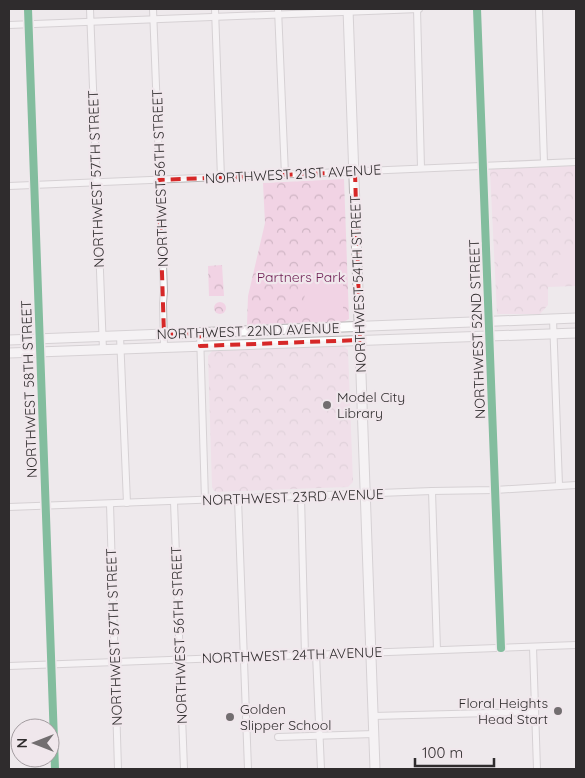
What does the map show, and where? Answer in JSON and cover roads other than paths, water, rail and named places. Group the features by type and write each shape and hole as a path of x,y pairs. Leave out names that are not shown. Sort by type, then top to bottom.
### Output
{"main road":[{"name":"NORTHWEST 54TH STREET","path":"348,10 375,769"},
{"name":"NORTHWEST 22ND AVENUE","path":"9,340 576,318"},
{"name":"NORTHWEST 22ND AVENUE","path":"9,353 576,333"}],"street":[{"name":"NORTHWEST 58TH STREET","path":"28,9 55,769"},
{"name":"NORTHWEST 57TH STREET","path":"90,9 103,350"},
{"name":"NORTHWEST 56TH STREET","path":"153,9 164,291 164,347"},
{"path":"215,9 221,178"},
{"path":"9,25 215,17 278,12 417,9 421,168"},
{"name":"NORTHWEST 52ND STREET","path":"477,9 501,648"},
{"path":"539,9 544,163"},
{"path":"278,12 285,175"},
{"name":"NORTHWEST 21ST AVENUE","path":"9,186 576,162"},
{"path":"553,319 559,485"},
{"path":"200,333 205,500"},
{"path":"120,336 127,503"},
{"name":"NORTHWEST 23RD AVENUE","path":"9,508 495,490 576,485"},
{"path":"432,491 437,650"},
{"path":"301,496 306,654"},
{"path":"238,499 248,769"},
{"name":"NORTHWEST 56TH STREET","path":"174,502 184,769"},
{"name":"NORTHWEST 57TH STREET","path":"110,504 118,769"},
{"name":"NORTHWEST 24TH AVENUE","path":"9,666 576,645"},
{"path":"533,647 537,769"},
{"path":"316,654 320,769"},
{"path":"373,716 535,712"},
{"path":"278,737 374,734"}],"place":[{"name":"Model City Library","path":"327,405"},
{"name":"Floral Heights Head Start","path":"558,711"},
{"name":"Golden Slipper School","path":"230,717"}],"park label":[{"name":"Partners Park","path":"301,277"}]}
